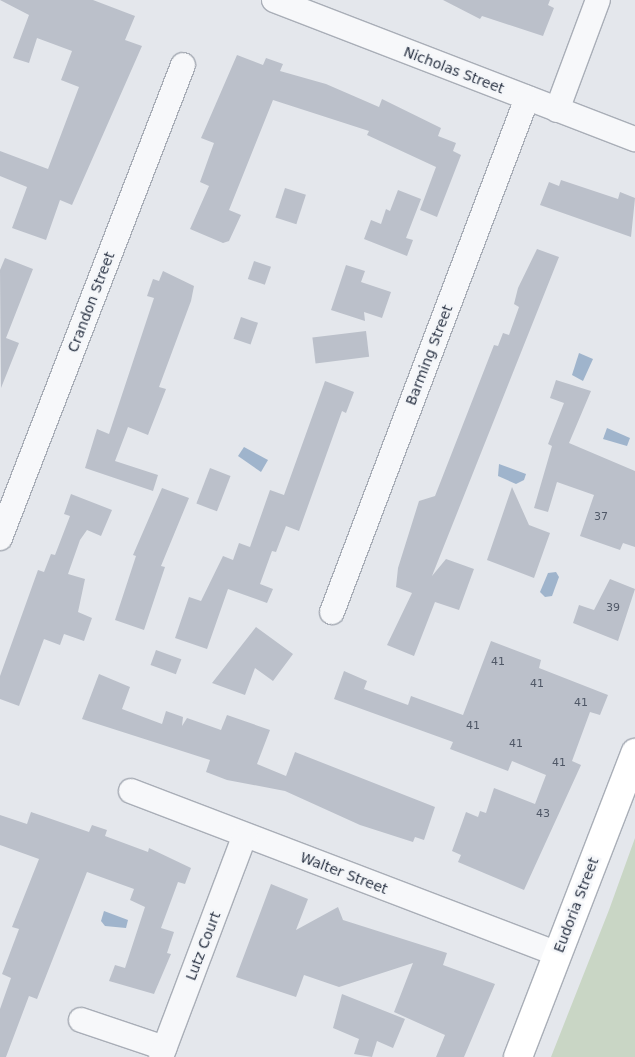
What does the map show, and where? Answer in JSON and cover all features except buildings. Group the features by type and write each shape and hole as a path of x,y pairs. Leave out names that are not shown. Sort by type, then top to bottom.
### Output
{"main road":[{"name":"Eudoria Street","path":"518,1057 635,753"}],"street":[{"name":"Nicholas Street","path":"274,0 635,139"},
{"path":"557,110 598,0"},
{"name":"Crandon Street","path":"0,538 183,65"},
{"name":"Barming Street","path":"332,612 527,98"},
{"name":"Walter Street","path":"131,791 557,954"},
{"name":"Lutz Court","path":"163,1053 245,835"},
{"path":"81,1020 163,1053"}],"green space":[{"path":"635,838 635,1057 551,1057 609,910"}],"water":[{"path":"579,353 593,359 583,381 572,375"},
{"path":"607,428 630,438 627,446 603,439"},
{"path":"244,447 268,460 261,472 238,456"},
{"path":"499,464 526,474 524,480 516,484 498,476"},
{"path":"556,572 559,577 552,596 545,597 540,592 548,573"},
{"path":"104,911 128,920 126,928 105,926 101,921"}]}
